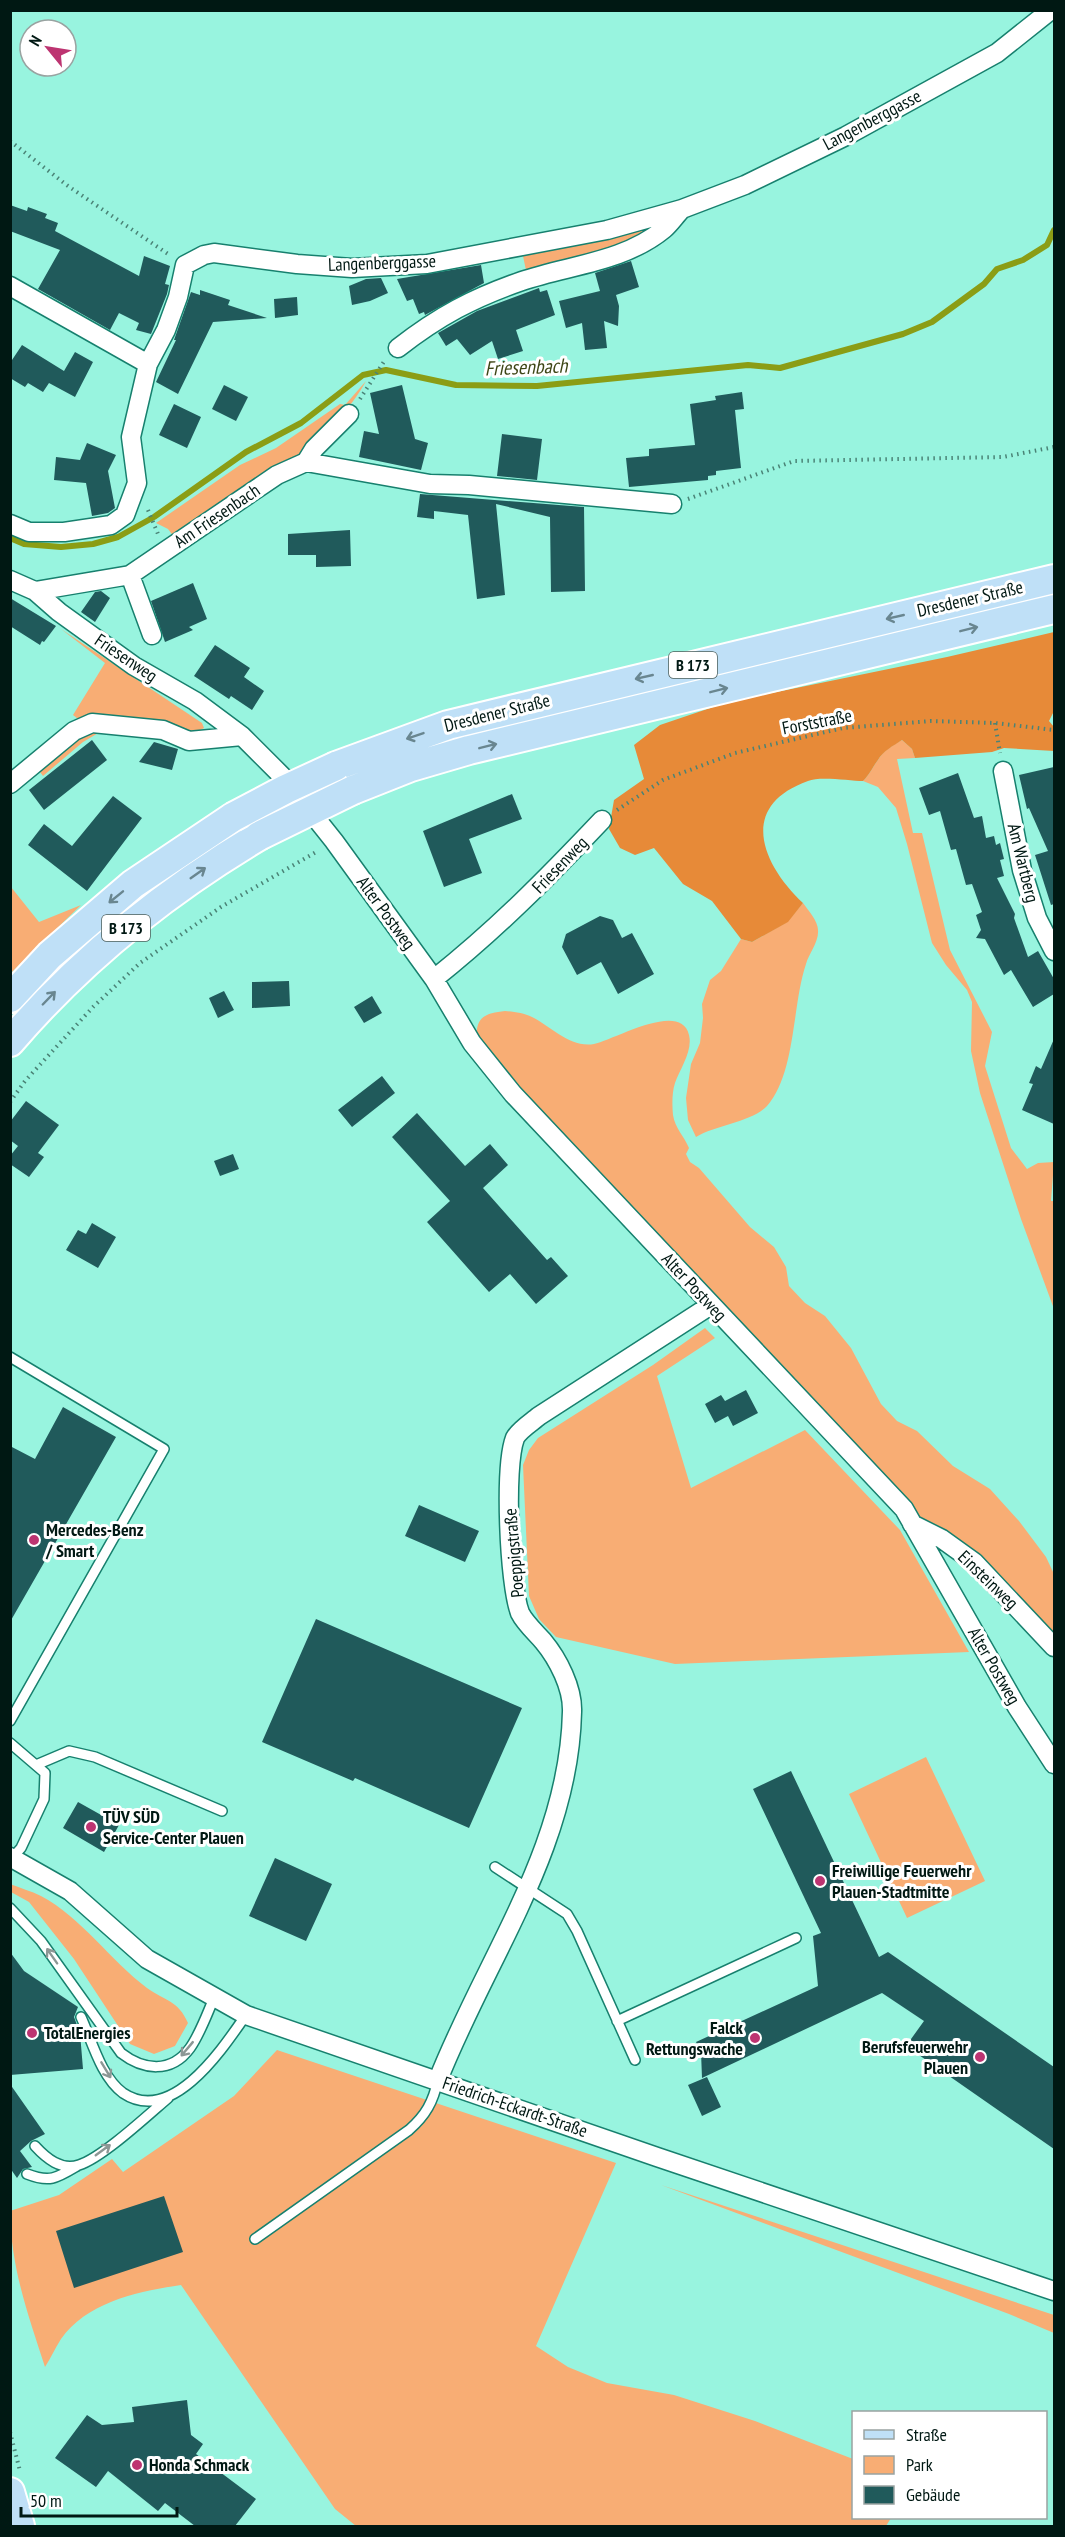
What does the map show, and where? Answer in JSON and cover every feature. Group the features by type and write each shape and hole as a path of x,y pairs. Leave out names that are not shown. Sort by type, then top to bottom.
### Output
{"main road":[{"name":"Dresdener Straße","path":"10,998 50,955 124,891 179,851 233,817 286,789 383,747 448,725 1054,579"},
{"name":"B 173","path":"10,1042 37,1010 108,942 155,903 198,873 259,836 353,790 411,767 469,750 1054,609"},
{"path":"10,2492 20,2526"}],"street":[{"name":"Langenberggasse","path":"185,265 204,255 214,253 297,264 352,268 427,264 607,230 682,209 745,185 846,136 997,53 1051,10"},
{"name":"Langenberggasse","path":"392,353 441,316 469,301 525,280 585,265 633,248 664,230 682,209"},
{"path":"10,524 29,532 64,532 111,525 125,514 137,483 131,437 148,364 166,330 178,297 185,265"},
{"path":"10,286 148,364"},
{"path":"349,414 314,449 306,462 430,484 672,504"},
{"name":"Am Friesenbach","path":"35,591 130,575 277,475 306,462"},
{"path":"130,575 152,635"},
{"name":"Friesenweg","path":"10,580 35,591 59,612 134,666 195,701 242,736 283,777 318,820"},
{"path":"10,784 74,731 92,723 163,730 189,741 242,736"},
{"name":"Am Wartberg","path":"1003,771 1022,870 1037,918 1054,951"},
{"name":"Alter Postweg","path":"318,820 434,979 472,1043 513,1094 904,1509 1017,1707 1054,1764"},
{"name":"Friesenweg","path":"434,979 485,939 533,893 602,820"},
{"name":"Poeppigstraße","path":"438,2080 454,2039 529,1888 551,1832 565,1777 573,1708 563,1672 547,1647 521,1616 514,1593 508,1492 510,1459 516,1435 538,1416 711,1305"},
{"name":"Einsteinweg","path":"912,1524 942,1539 974,1562 1054,1647"},
{"name":"Friedrich-Eckardt-Straße","path":"11,1858 70,1891 147,1959 246,2014 1054,2291"}],"lane":[{"path":"10,1357 164,1449 10,1721"},
{"path":"10,1743 45,1773 44,1799 21,1848 11,1858"},
{"path":"36,1765 69,1751 95,1757 222,1811"},
{"path":"495,1868 567,1914 577,1931 635,2060"},
{"path":"10,1908 41,1941 121,2053 134,2063 150,2067 172,2064 189,2049 214,1998"},
{"path":"617,2021 796,1938"},
{"path":"27,2174 41,2179 55,2179 112,2144 174,2092 192,2081 211,2063 246,2014"},
{"path":"81,2017 105,2071 122,2092 139,2100 153,2100 174,2092"},
{"path":"255,2239 422,2119 433,2103 438,2080"},
{"path":"35,2146 50,2161 64,2166 78,2166"}],"path":[{"path":"10,141 68,186 185,265"},
{"path":"349,414 392,353"},
{"path":"672,504 794,461 1003,457 1054,447"},
{"path":"146,507 158,534"},
{"name":"Forststraße","path":"602,820 663,780 735,753 843,728 931,721 995,723 1054,730"},
{"path":"995,723 1003,771"},
{"path":"10,1102 25,1081 93,1007 140,963 221,907 334,841"}],"green space":[{"path":"662,219 639,240 527,275 523,256 600,239"},
{"path":"366,381 329,429 280,470 174,537 168,529 156,523 240,465 276,448 340,404 345,405"},
{"path":"61,629 202,723 204,728 191,735 150,721 123,716 96,717 82,722 73,715 105,663"},
{"path":"99,729 100,732 83,742 43,776 37,768 78,737"},
{"path":"902,740 912,749 915,758 897,759 913,833 922,833 950,950 992,1032 985,1066 1011,1148 1027,1169 1038,1163 1054,1162 1051,1201 1054,1201 1054,1309 1021,1219 980,1093 971,1051 972,1002 967,990 946,965 932,943 896,808 878,787 863,781 883,754"},
{"path":"11,887 39,922 81,905 11,973"},
{"path":"803,903 818,927 818,934 801,981 788,1057 776,1092 767,1106 752,1116 696,1137 688,1120 686,1098 691,1064 700,1043 702,1004 710,980 721,971 741,939 752,942 787,922"},
{"path":"505,1011 529,1016 569,1040 585,1044 594,1044 661,1021 674,1021 683,1025 690,1041 675,1083 672,1107 676,1124 689,1148 686,1154 690,1162 699,1168 750,1227 774,1247 786,1267 789,1286 805,1303 825,1316 851,1348 881,1404 897,1421 917,1431 953,1466 990,1489 1019,1521 1046,1557 1054,1574 1054,1639 968,1546 915,1516 548,1126 477,1038 480,1020 493,1013"},
{"path":"705,1328 715,1338 657,1376 691,1488 805,1430 900,1530 969,1652 675,1664 556,1637 539,1619 529,1596 523,1465 529,1450 538,1438 653,1365"},
{"path":"926,1757 985,1881 907,1918 849,1794"},
{"path":"10,1884 37,1894 56,1905 83,1927 147,1988 175,2005 188,2023 175,2046 154,2054 130,2044 74,1959 29,1902 11,1892"},
{"path":"277,2050 616,2163 536,2346 568,2367 607,2383 674,2395 755,2421 852,2459 852,2519 890,2519 886,2526 356,2526 335,2509 181,2285 131,2295 99,2307 72,2326 61,2339 45,2367 17,2272 10,2211 59,2195 112,2159 123,2172 234,2096"},
{"path":"661,2185 1054,2315 1054,2333 1009,2314"}],"shaded area":[{"path":"1054,632 1054,711 1049,721 1054,727 1054,751 1004,748 992,752 915,758 912,749 902,740 883,754 863,781 813,780 786,792 772,805 765,820 764,836 776,871 803,903 788,922 752,942 741,939 712,901 683,884 654,848 635,855 620,848 609,829 614,800 644,779 634,745 660,725 728,702 947,657"}],"building":[{"path":"10,205 27,211 28,207 47,214 45,218 58,223 55,231 139,276 144,256 170,266 165,284 169,285 167,294 151,334 136,330 139,323 119,313 110,330 38,289 60,250 10,231"},
{"path":"631,261 639,287 616,295 619,306 618,326 604,321 607,348 585,350 582,323 566,328 559,301 600,291 595,273"},
{"path":"481,265 484,283 425,315 424,312 419,314 413,299 407,301 397,279"},
{"path":"381,278 388,293 370,301 352,305 349,286 366,279"},
{"path":"539,288 540,292 547,290 555,315 516,330 523,351 498,359 492,341 470,355 457,339 446,346 438,333 477,311"},
{"path":"200,290 230,300 228,305 267,318 213,322 178,394 156,382 176,340 174,340 191,292 200,295"},
{"path":"297,297 298,315 275,318 274,299"},
{"path":"22,345 64,371 75,352 93,362 75,397 49,383 43,392 28,383 25,387 10,378 10,363"},
{"path":"224,385 248,397 236,421 212,409"},
{"path":"402,385 415,439 428,443 421,470 359,457 364,431 379,434 370,393"},
{"path":"742,392 744,409 735,410 741,468 716,471 716,475 708,476 708,480 629,487 626,458 649,456 649,449 695,445 690,404 716,400 715,396"},
{"path":"174,404 201,417 187,448 159,435"},
{"path":"502,434 542,439 537,480 497,476"},
{"path":"87,443 116,455 108,471 115,508 108,513 92,516 86,483 54,480 56,457 80,460"},
{"path":"420,494 584,507 585,591 551,592 550,517 496,504 505,595 477,599 468,515 434,511 434,519 417,517"},
{"path":"350,530 351,566 316,567 316,555 288,555 288,534"},
{"path":"193,583 207,619 189,627 193,630 165,642 151,601"},
{"path":"101,591 110,598 95,622 81,612 95,592"},
{"path":"10,598 56,626 40,645 10,626"},
{"path":"215,645 250,668 244,677 264,691 252,710 231,696 229,699 194,676"},
{"path":"92,740 107,760 44,810 29,790"},
{"path":"154,742 178,749 172,770 139,762"},
{"path":"1054,767 1054,904 1051,905 1035,855 1048,851 1029,808 1027,809 1019,775"},
{"path":"958,773 974,818 982,816 986,838 994,836 996,845 1000,843 1004,859 1000,860 1004,876 997,878 1015,914 1014,918 1028,957 1038,951 1054,979 1054,994 1033,1007 1011,970 1004,975 985,939 976,938 981,930 976,915 982,912 972,884 966,885 956,849 951,850 940,811 929,815 919,788"},
{"path":"512,794 522,819 469,839 482,873 444,887 423,831"},
{"path":"113,796 142,818 87,891 28,845 44,824 72,846"},
{"path":"600,916 613,920 622,938 632,933 654,974 618,994 601,962 577,975 562,947 566,934"},
{"path":"289,981 290,1006 252,1008 252,982"},
{"path":"224,991 234,1010 218,1018 209,998"},
{"path":"372,996 382,1013 364,1023 354,1007"},
{"path":"1054,1039 1054,1124 1022,1110 1033,1084 1029,1083 1036,1066 1041,1069"},
{"path":"382,1076 395,1093 352,1127 338,1110"},
{"path":"26,1101 59,1125 38,1153 44,1157 29,1177 10,1164 10,1156 18,1146 10,1140 10,1122"},
{"path":"417,1113 465,1166 490,1144 508,1165 483,1188 547,1260 551,1257 568,1276 536,1304 510,1274 489,1292 427,1222 450,1201 392,1137"},
{"path":"233,1154 239,1169 220,1176 214,1161"},
{"path":"92,1223 116,1237 98,1268 66,1250 78,1230 86,1234"},
{"path":"746,1390 758,1413 733,1426 728,1416 715,1423 705,1404 721,1395 725,1401"},
{"name":"Mercedes-Benz / Smart","path":"63,1407 116,1437 10,1622 10,1446 35,1459"},
{"path":"419,1505 479,1531 465,1562 405,1536"},
{"path":"316,1619 522,1708 469,1828 355,1778 353,1781 262,1742"},
{"path":"791,1771 879,1957 888,1952 1054,2067 1054,2149 906,2046 924,2021 882,1993 702,2078 701,2052 696,2042 818,1986 813,1936 821,1933 753,1789"},
{"name":"TÜV SÜD Service-Center Plauen","path":"78,1802 119,1825 104,1852 63,1828"},
{"path":"275,1858 332,1884 306,1941 249,1916"},
{"path":"10,1952 24,1971 78,2007 74,2017 80,2033 83,2069 10,2075"},
{"path":"707,2077 721,2107 702,2116 688,2085"},
{"path":"10,2084 45,2134 31,2141 20,2151 32,2167 23,2169 17,2178 10,2168"},
{"path":"164,2196 183,2252 74,2288 56,2231"},
{"name":"Honda Schmack","path":"187,2400 191,2435 203,2444 196,2454 256,2499 235,2526 195,2526 165,2503 158,2511 108,2471 96,2487 55,2458 87,2415 102,2425 134,2422 132,2407"}],"waterway":[{"name":"Friesenbach","path":"10,538 24,544 61,547 93,544 118,537 154,517 246,452 301,423 363,375 386,370 456,385 537,386 748,365 780,368 903,334 932,322 984,284 997,269 1023,260 1047,245 1054,230"}],"place":[{"name":"Mercedes-Benz / Smart","path":"34,1540"},
{"name":"TÜV SÜD Service-Center Plauen","path":"91,1827"},
{"name":"Freiwillige Feuerwehr Plauen-Stadtmitte","path":"820,1881"},
{"name":"TotalEnergies","path":"32,2033"},
{"name":"Falck Rettungswache","path":"755,2038"},
{"name":"Berufsfeuerwehr Plauen","path":"980,2057"},
{"name":"Honda Schmack","path":"137,2465"}]}
